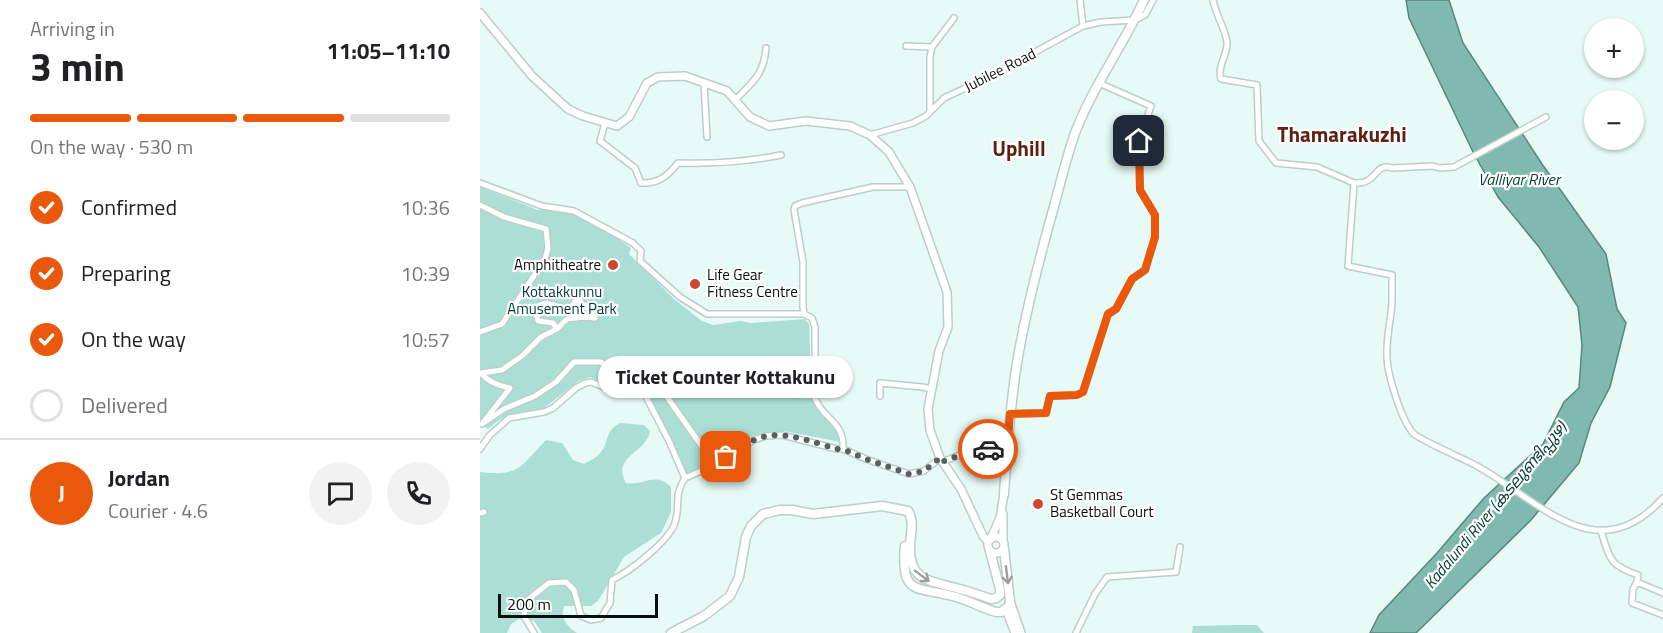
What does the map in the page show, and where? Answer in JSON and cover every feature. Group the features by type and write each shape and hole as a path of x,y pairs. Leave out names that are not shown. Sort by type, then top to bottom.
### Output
{"highway":[{"path":"1004,494 1010,414 1017,362 1031,293 1051,215 1075,135 1099,83 1144,0"},
{"path":"672,633 704,616 730,596 739,577 746,537 751,526 770,511 792,510 813,514 882,506 909,511 909,550 914,572 922,579 991,599 1000,595 1000,589 989,544"},
{"path":"900,509 907,515 904,568 906,580 921,591 956,597 996,612 1008,606 1003,544"}],"main road":[{"path":"480,13 532,76 568,109 583,116 617,126 629,117 647,83 658,77 685,76 727,91 750,117 769,126 806,121 850,126 870,135 889,152 910,187 947,292 948,327 939,351 927,417 933,441 941,460 961,489 983,536 997,554 1003,544 1004,494"},
{"path":"989,544 1000,518 1004,494"},
{"path":"989,544 997,537 1003,544"},
{"path":"1008,606 1015,633"},
{"path":"1008,606 1021,633"}],"street":[{"path":"1080,0 1083,26"},
{"path":"1135,20 1145,15 1153,0"},
{"path":"1213,0 1227,42 1218,71 1221,79 1257,85 1259,141 1276,163 1317,167 1354,183 1370,179 1380,168 1386,166 1392,168 1454,167 1546,117"},
{"path":"930,112 932,47 954,18"},
{"name":"Jubilee Road","path":"870,135 914,123 944,98 987,78 1083,26 1101,22 1135,20"},
{"path":"906,46 932,47"},
{"path":"735,100 760,72 765,63 766,48"},
{"path":"704,83 706,137"},
{"path":"1010,414 1046,413 1050,396 1077,395 1083,392 1108,314 1116,309 1132,279 1145,270 1155,237 1155,215 1140,190 1139,141 1151,106 1099,83"},
{"path":"605,123 600,141 635,168 641,183 651,183 668,176 678,163 731,163 781,155"},
{"path":"480,183 542,206 574,211 633,243 640,251 640,261 680,297 707,314 804,314 812,318 815,327 815,399 818,407 831,418 843,435 843,449"},
{"path":"1354,183 1348,266 1392,275 1387,358 1398,405 1414,435 1480,467 1561,520 1594,531 1612,531 1633,523 1663,498"},
{"path":"804,314 803,262 795,206 873,187 910,187"},
{"path":"480,205 504,217 546,229 548,248 545,259 502,324 480,332"},
{"path":"556,329 553,323 538,321 535,307 545,303 569,309 578,298 581,302 573,314 585,305 595,318 567,319 556,329 541,337 522,356 502,370 481,373 487,380 494,381 498,386 510,388 482,424 504,409 535,396 556,382 574,362 601,362 622,380 633,381 648,370 715,465"},
{"path":"480,449 489,436 509,418 544,412 553,408 585,383 591,382 609,389 639,388 643,391 669,441 685,478"},
{"path":"880,396 880,383 932,389"},
{"path":"480,426 489,436"},
{"path":"534,633 524,616 525,607 530,598 549,583 566,582 574,590 580,616 591,620 601,618 610,603 612,580 641,562 663,540 676,521 678,490 685,478 715,465 754,440 766,436 782,435 843,449 909,474 924,471 941,460 978,448 1007,452"},
{"path":"1601,531 1611,560 1620,569 1638,575 1633,589 1632,603 1663,615"},
{"path":"1076,633 1095,594 1107,576 1176,572 1180,547"},
{"path":"1637,582 1663,593"}],"green space":[{"name":"Kottakkunnu Amusement Park","path":"480,187 538,210 569,211 590,220 631,248 629,254 675,300 702,321 713,325 741,321 750,323 805,319 809,324 812,400 835,430 840,442 784,431 754,435 714,463 686,476 660,418 641,384 611,386 590,377 579,381 544,408 521,412 499,420 488,429 480,423"},
{"path":"620,423 644,425 650,431 643,445 626,460 623,474 626,483 655,479 671,487 671,512 661,533 624,557 598,601 591,606 564,606 565,622 577,633 542,633 534,621 519,619 511,624 507,633 480,633 480,472 504,473 519,468 546,440 562,443 573,460 584,464 599,454 604,448 609,433"},
{"path":"1257,625 1264,633 1192,633 1193,626"}],"water":[{"name":"Valliyar River","path":"1406,0 1449,0 1463,43 1542,164 1606,254 1617,309 1626,323 1610,387 1591,423 1579,463 1531,520 1416,633 1370,633 1379,615 1484,498 1543,444 1564,402 1579,388 1582,345 1578,307 1539,247 1498,197 1473,152 1409,18"}],"way so far":[{"path":"726,457 754,440 766,436 782,435 843,449 894,470 916,474 924,471 940,458 942,462 978,448 988,449"}],"place":[{"name":"Amphitheatre","path":"613,265"},
{"name":"Life Gear Fitness Centre","path":"695,284"},
{"name":"Ticket Counter Kottakunu","path":"726,457"},
{"name":"St Gemmas Basketball Court","path":"1038,504"}],"district":[{"name":"Thamarakuzhi","path":"1342,135"},
{"name":"Uphill","path":"1019,149"}],"route":[{"path":"988,449 1007,452 1010,414 1046,413 1050,396 1077,395 1083,392 1108,314 1116,309 1132,279 1145,270 1155,237 1155,215 1140,190 1139,141"}],"water label":[{"name":"Kadalundi River (കടലുണ്ടിപ്പുഴ)","path":"1495,505"}]}
